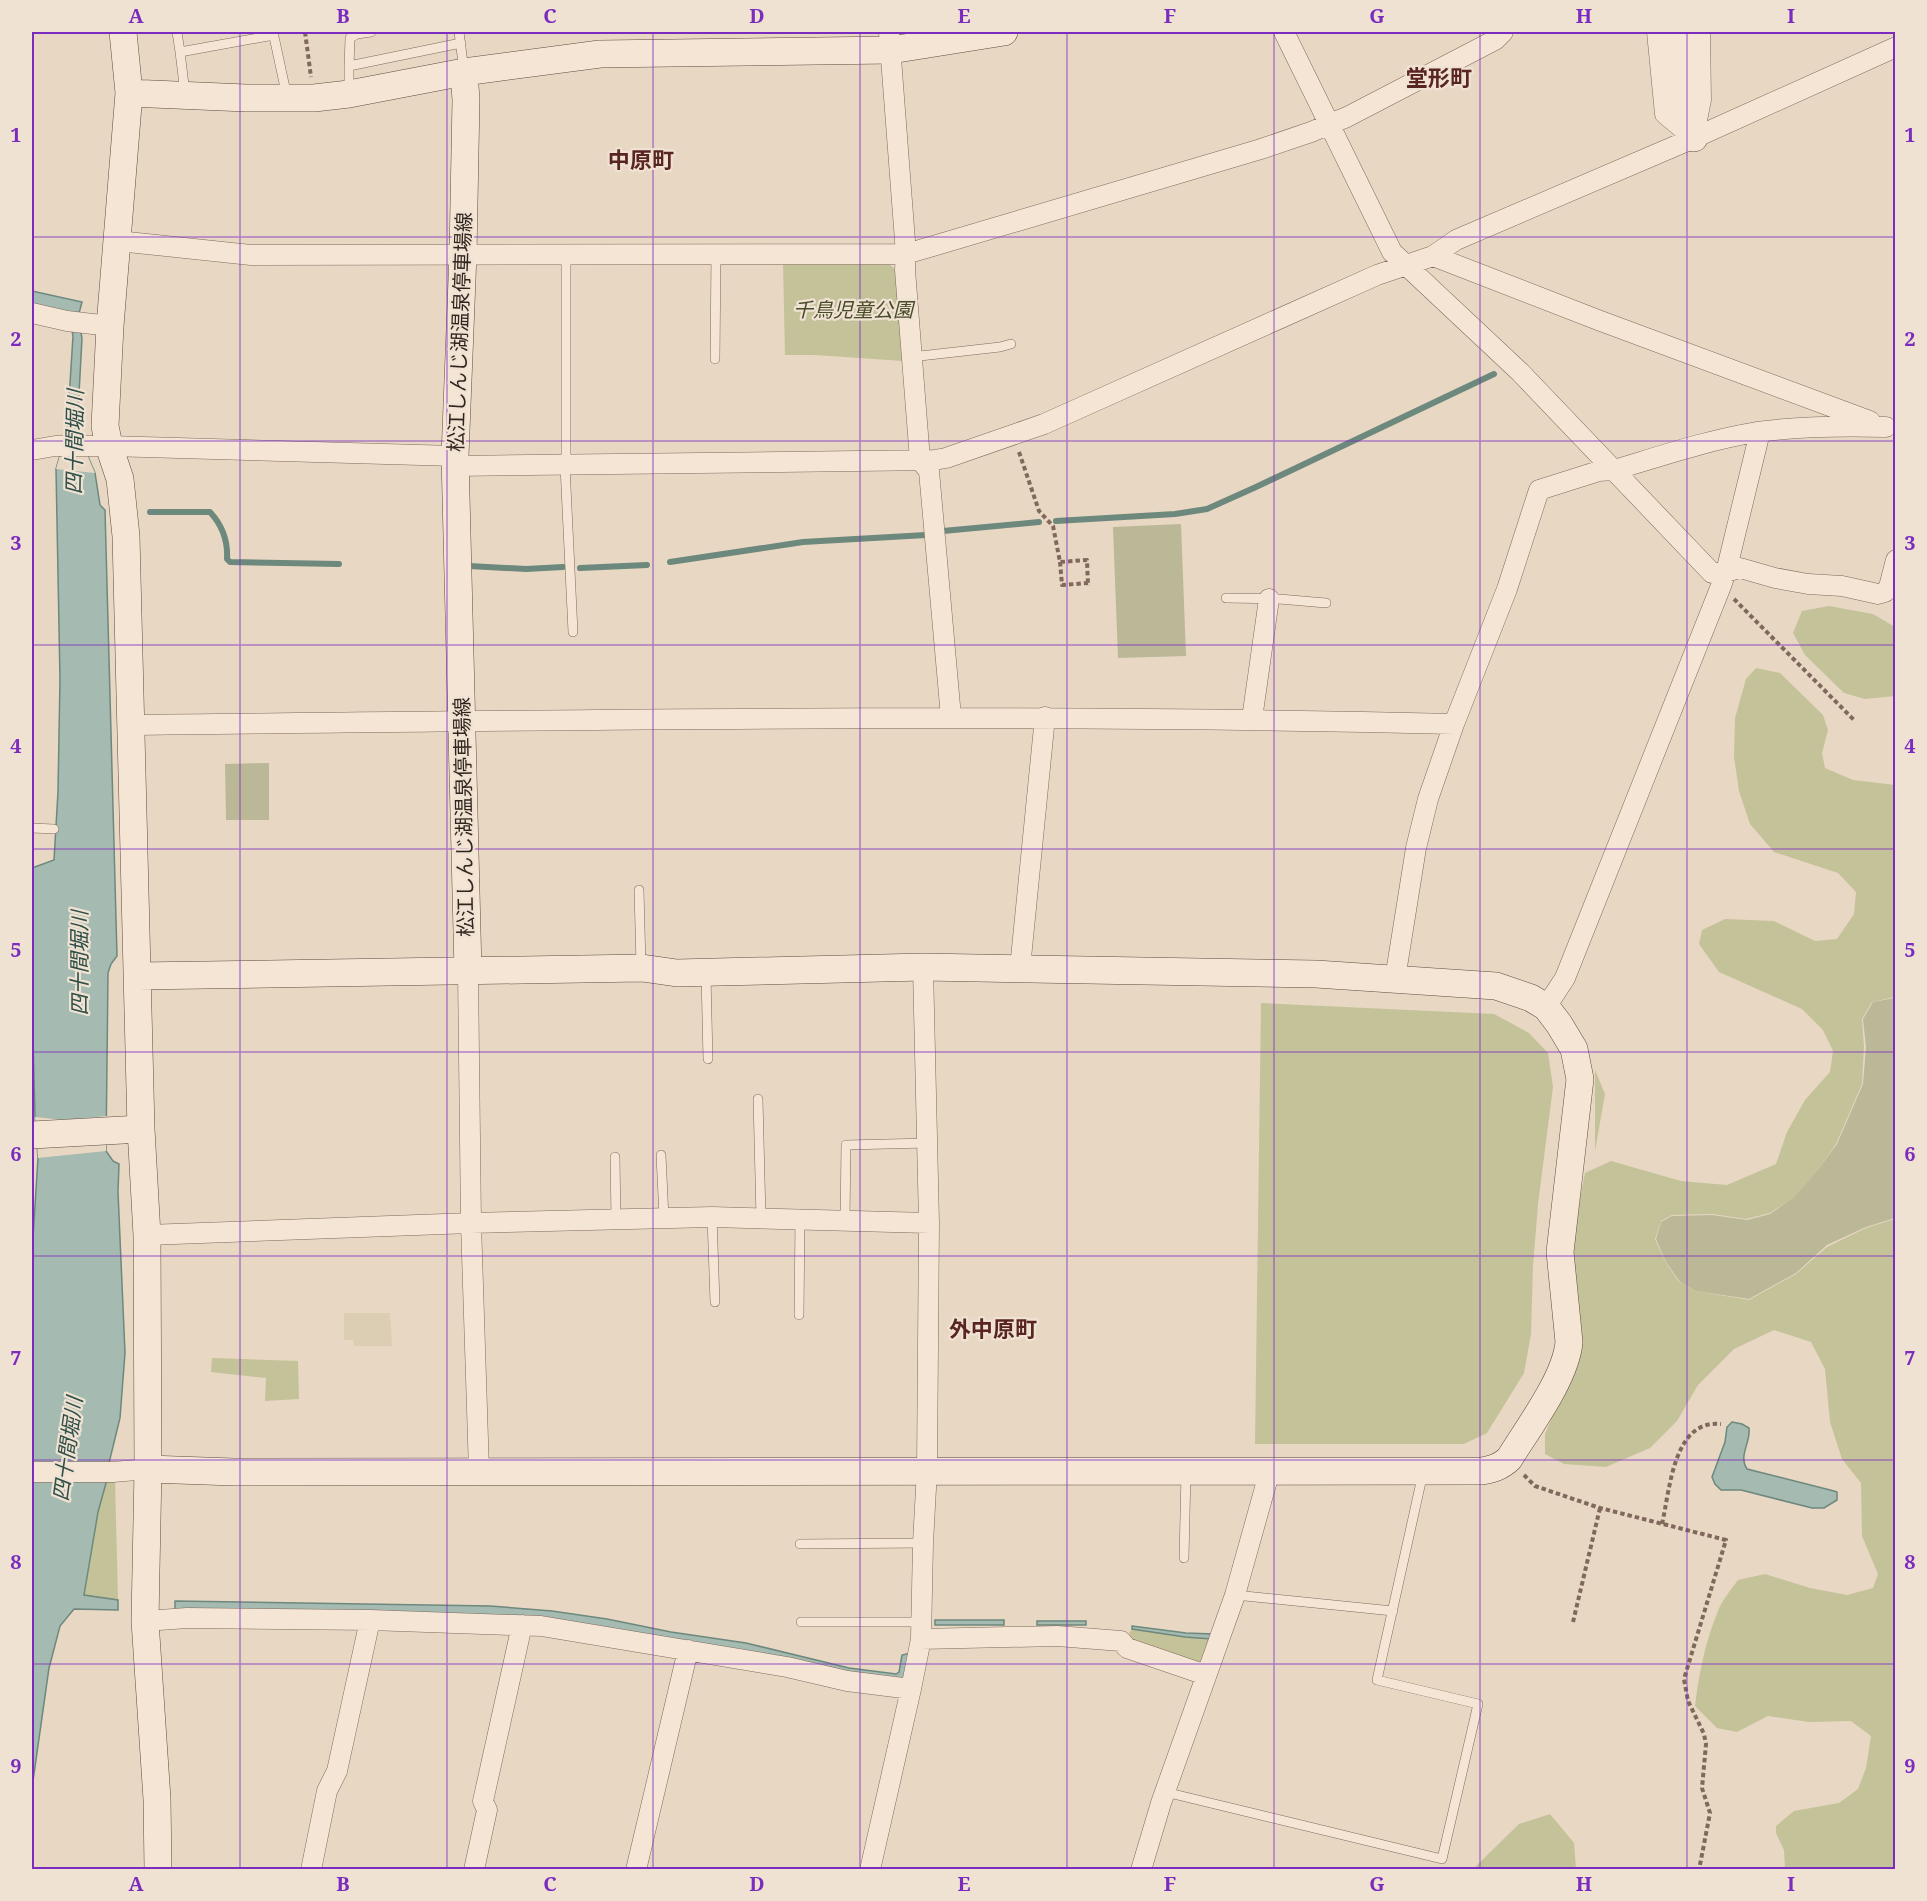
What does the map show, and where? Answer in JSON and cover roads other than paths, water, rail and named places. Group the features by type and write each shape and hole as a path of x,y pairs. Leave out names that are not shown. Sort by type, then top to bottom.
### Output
{"street":[{"path":"96,446 105,426 99,325 118,241 129,93 123,32"},
{"path":"129,93 314,98 349,94 464,72 600,54 890,41 1004,32"},
{"path":"1284,32 1392,252 1520,372 1712,573 1740,568 1808,584 1842,586 1878,594 1885,592 1889,587 1896,560"},
{"path":"118,241 251,255 906,254 1261,149 1329,125 1495,40 1503,32"},
{"path":"1657,32 1665,114 1694,138"},
{"path":"1678,32 1685,110 1694,138"},
{"path":"1694,138 1701,100 1700,32"},
{"path":"890,41 920,460 929,471 951,717"},
{"path":"32,450 55,446 96,446 566,466 946,458 1044,424 1377,275 1433,256 1456,240 1694,138 1896,47"},
{"name":"松江しんじ湖温泉停車場線","path":"464,72 466,100 463,254 455,461 468,971"},
{"path":"1433,256 1643,337 1891,428"},
{"path":"32,313 99,325"},
{"path":"1395,979 1422,822 1454,724 1507,589 1539,490 1599,471 1614,470 1702,445 1760,432 1828,426 1891,428"},
{"path":"1546,1007 1565,978 1726,572 1760,432"},
{"path":"32,438 55,446"},
{"path":"96,446 120,479 126,536 141,1129 147,1235 148,1469 145,1621 158,1799 158,1869"},
{"path":"1252,719 1269,599"},
{"path":"130,725 951,717 1252,719 1454,724"},
{"path":"1020,968 1045,717"},
{"path":"32,1473 148,1469 234,1472 1482,1471 1502,1466 1509,1460 1564,1368 1568,1355 1569,1342 1560,1252 1580,1079 1574,1049 1546,1007 1531,998 1496,986 1316,974 923,967 677,973 642,968 138,976"},
{"path":"870,1869 911,1689 921,1630 927,1470 929,1223 923,967"},
{"path":"468,971 471,1223 479,1471"},
{"path":"33,1135 141,1129"},
{"path":"147,1235 712,1217 929,1223"},
{"path":"1141,1869 1165,1792 1235,1594 1270,1470"},
{"path":"145,1621 187,1618 369,1620 541,1626 787,1667 847,1681 911,1689"},
{"path":"311,1869 327,1791 337,1771 369,1620"},
{"path":"474,1869 487,1810 483,1801 522,1625"},
{"path":"921,1630 1121,1641 1127,1648 1206,1675"},
{"path":"636,1869 688,1650"}],"lane":[{"path":"177,32 185,95"},
{"path":"349,94 350,38 357,34 371,32"},
{"path":"459,32 464,72"},
{"path":"180,52 273,33 288,99"},
{"path":"349,66 461,44"},
{"path":"566,254 566,466 573,632"},
{"path":"715,359 716,254"},
{"path":"911,357 1011,344"},
{"path":"1226,598 1326,603"},
{"path":"32,828 54,829"},
{"path":"639,890 642,968"},
{"path":"706,972 708,1059"},
{"path":"758,1099 761,1218"},
{"path":"845,1221 846,1145 928,1143"},
{"path":"661,1155 663,1218"},
{"path":"615,1157 616,1220"},
{"path":"712,1217 715,1302"},
{"path":"800,1220 800,1315"},
{"path":"1184,1558 1186,1470"},
{"path":"1165,1792 1442,1859 1478,1704 1377,1680 1424,1470"},
{"path":"800,1544 923,1543"},
{"path":"1235,1594 1393,1611"},
{"path":"801,1622 921,1630"}],"water":[{"name":"四十間堀川","path":"32,291 82,302 78,317 82,338 77,431 95,473 100,505 105,510 117,956 108,973 106,1151 113,1161 119,1164 118,1192 125,1353 120,1418 98,1512 84,1595 118,1600 118,1610 74,1609 60,1626 49,1668 32,1788 32,1254 38,1158 32,1002 32,868 54,860 60,679 56,469 67,431 73,336 69,315 32,303"},
{"path":"1732,1422 1749,1428 1744,1454 1747,1469 1837,1492 1837,1500 1824,1508 1812,1508 1741,1490 1721,1490 1712,1477 1725,1442 1727,1427"},
{"path":"175,1601 490,1606 552,1611 746,1643 849,1668 896,1674 899,1672 902,1655 911,1653 905,1677 898,1683 671,1642 175,1612"},
{"path":"935,1620 1004,1620 1004,1625 935,1625"},
{"path":"1037,1621 1086,1621 1086,1625 1037,1625"},
{"path":"1132,1626 1213,1634 1211,1639 1185,1637 1132,1629"}],"waterway":[{"path":"1056,521 1175,514 1207,509 1494,374"},
{"path":"150,512 210,512 224,534 227,559 230,562 339,564"},
{"path":"943,531 1039,522"},
{"path":"670,562 803,542 926,535"},
{"path":"580,568 647,565"},
{"path":"469,566 526,569 563,567"}],"district":[{"name":"堂形町","path":"1439,78"},
{"name":"中原町","path":"641,160"},
{"name":"外中原町","path":"993,1329"}],"park label":[{"name":"千鳥児童公園","path":"853,310"}]}
